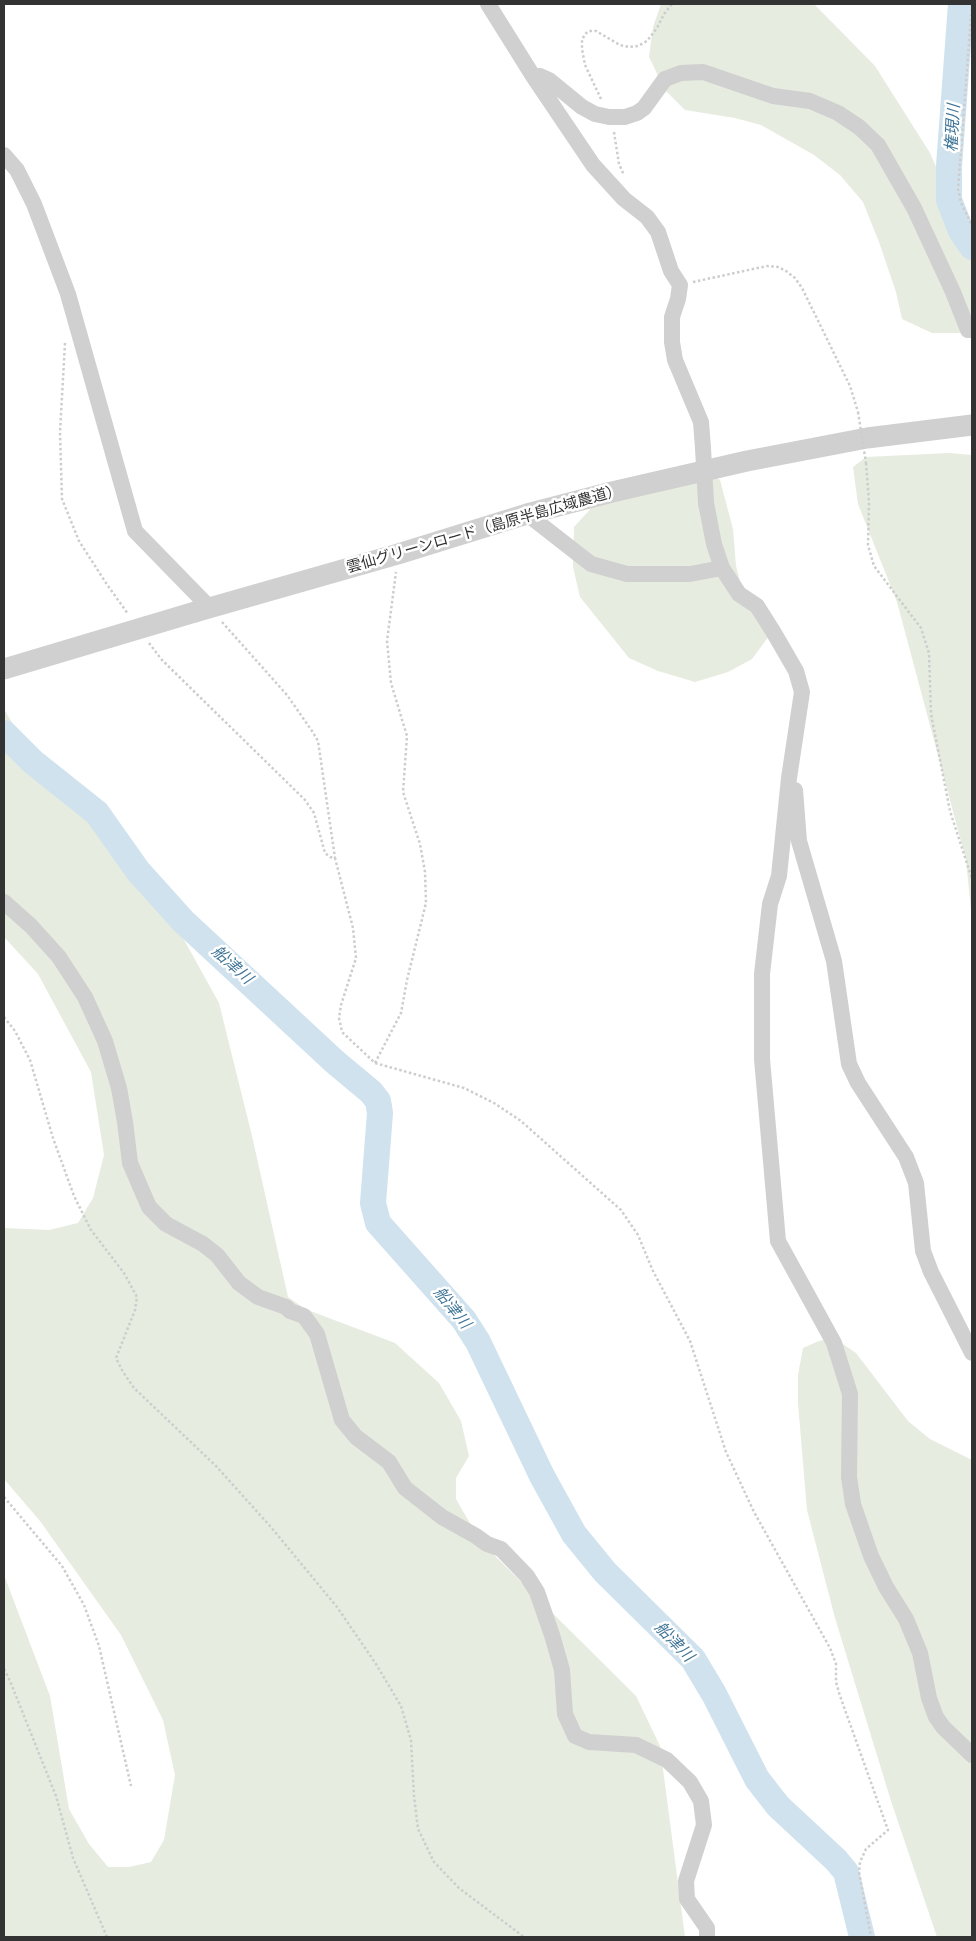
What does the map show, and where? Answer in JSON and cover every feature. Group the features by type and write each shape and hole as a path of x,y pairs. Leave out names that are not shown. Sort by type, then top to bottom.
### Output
{"street":[{"path":"488,4 533,76 593,165 624,198 647,218 658,232 672,271 680,285 672,317 672,342 675,360 700,422 706,503 714,544 722,568 739,594 757,606 796,671 802,692 789,778 779,876 770,904 762,974 762,1059 778,1241 834,1343 850,1394 849,1477 853,1504 871,1556 909,1627 920,1653 929,1698 936,1717 943,1727 972,1755"},
{"path":"533,76 540,76 549,80 582,107 595,114 609,117 625,117 637,114 644,108 665,79 682,73 703,72 772,96 810,101 838,113 859,127 878,145 914,208 953,292 968,330 972,330"},
{"path":"4,155 17,170 34,204 68,294 135,531 203,610"},
{"name":"雲仙グリーンロード（島原半島広域農道）","path":"4,669 528,514 612,492 747,461 867,438 972,425"},
{"path":"528,514 591,564 627,574 690,574 722,568"},
{"path":"789,778 795,785 799,841 834,961 849,1064 858,1083 906,1157 916,1183 923,1250 931,1272 972,1353"},
{"path":"4,902 31,926 59,956 85,997 105,1041 119,1088 126,1122 130,1162 149,1207 166,1224 203,1244 217,1256 239,1283 258,1297 304,1316 317,1334 342,1420 356,1437 389,1462 405,1488 442,1517 487,1544 501,1549 528,1576 537,1592 552,1635 562,1670 565,1714 575,1736 589,1742 636,1745 667,1760 690,1782 701,1801 704,1825 686,1881 687,1899 707,1928 707,1937"}],"path":[{"path":"626,180 619,164 613,128 585,65 582,40 584,34 589,31 596,31 620,45 638,46 647,41 672,4"},
{"path":"972,4 958,189 961,204 972,225"},
{"path":"680,285 767,266 778,267 786,271 795,278 802,288 850,386 858,412 866,463 869,502 868,546 874,566 921,628 929,653 931,714 950,811 972,879"},
{"path":"66,334 60,432 62,499 79,541 128,614"},
{"path":"375,1063 401,1013 426,903 420,844 403,792 407,736 391,683 387,641 398,554"},
{"path":"203,610 287,695 318,741 336,858 353,928 356,958 341,1005 339,1018 342,1032 375,1063 464,1088 494,1103 521,1120 621,1210 638,1235 653,1272 690,1341 726,1452 754,1512 830,1648 836,1664 836,1682 840,1696 888,1830 866,1849 860,1862 859,1872 871,1937"},
{"path":"145,637 162,660 305,800 314,813 325,853 330,857 336,858"},
{"path":"4,1017 15,1031 30,1060 74,1196 91,1230 124,1273 137,1297 135,1310 116,1358 123,1372 134,1388 216,1466 270,1526 337,1607 376,1664 401,1706 412,1740 414,1796 418,1829 434,1862 458,1888 524,1937"},
{"path":"4,1497 62,1566 84,1605 99,1646 131,1786"},
{"path":"4,1669 56,1796 73,1858 107,1937"}],"shaded area":[{"path":"661,4 814,4 875,66 930,153 972,249 972,331 932,333 902,319 896,292 863,202 840,175 814,155 761,125 735,118 685,110 665,90 649,57 653,27"},
{"path":"949,453 972,455 972,920 966,860 897,602 858,504 853,467 866,457"},
{"path":"704,469 720,480 733,529 736,566 742,589 769,636 752,659 728,672 695,682 658,671 629,658 580,597 573,567 574,527 594,505"},
{"path":"4,709 17,731 135,880 182,936 219,1003 252,1136 288,1297 305,1309 395,1343 439,1383 461,1421 469,1456 456,1478 456,1499 480,1541 636,1696 660,1746 685,1937 4,1937 4,1575 50,1696 69,1809 89,1844 108,1867 129,1867 151,1862 164,1840 175,1775 163,1720 121,1635 40,1521 4,1479 4,1228 49,1230 78,1223 93,1198 104,1155 91,1072 38,974 4,937"},
{"path":"834,1338 856,1353 908,1421 930,1439 972,1460 972,1937 937,1937 891,1801 835,1618 807,1510 798,1403 798,1375 803,1348 819,1341"}],"waterway":[{"name":"権現川","path":"961,4 949,166 949,200 961,231 972,247"},
{"name":"船津川","path":"4,733 33,762 97,813 138,871 183,921 335,1062 371,1092 378,1101 380,1113 373,1203 378,1223 464,1320 478,1342 542,1476 574,1534 605,1572 693,1659 714,1694 757,1779 778,1806 836,1860 846,1872 862,1937"}]}
